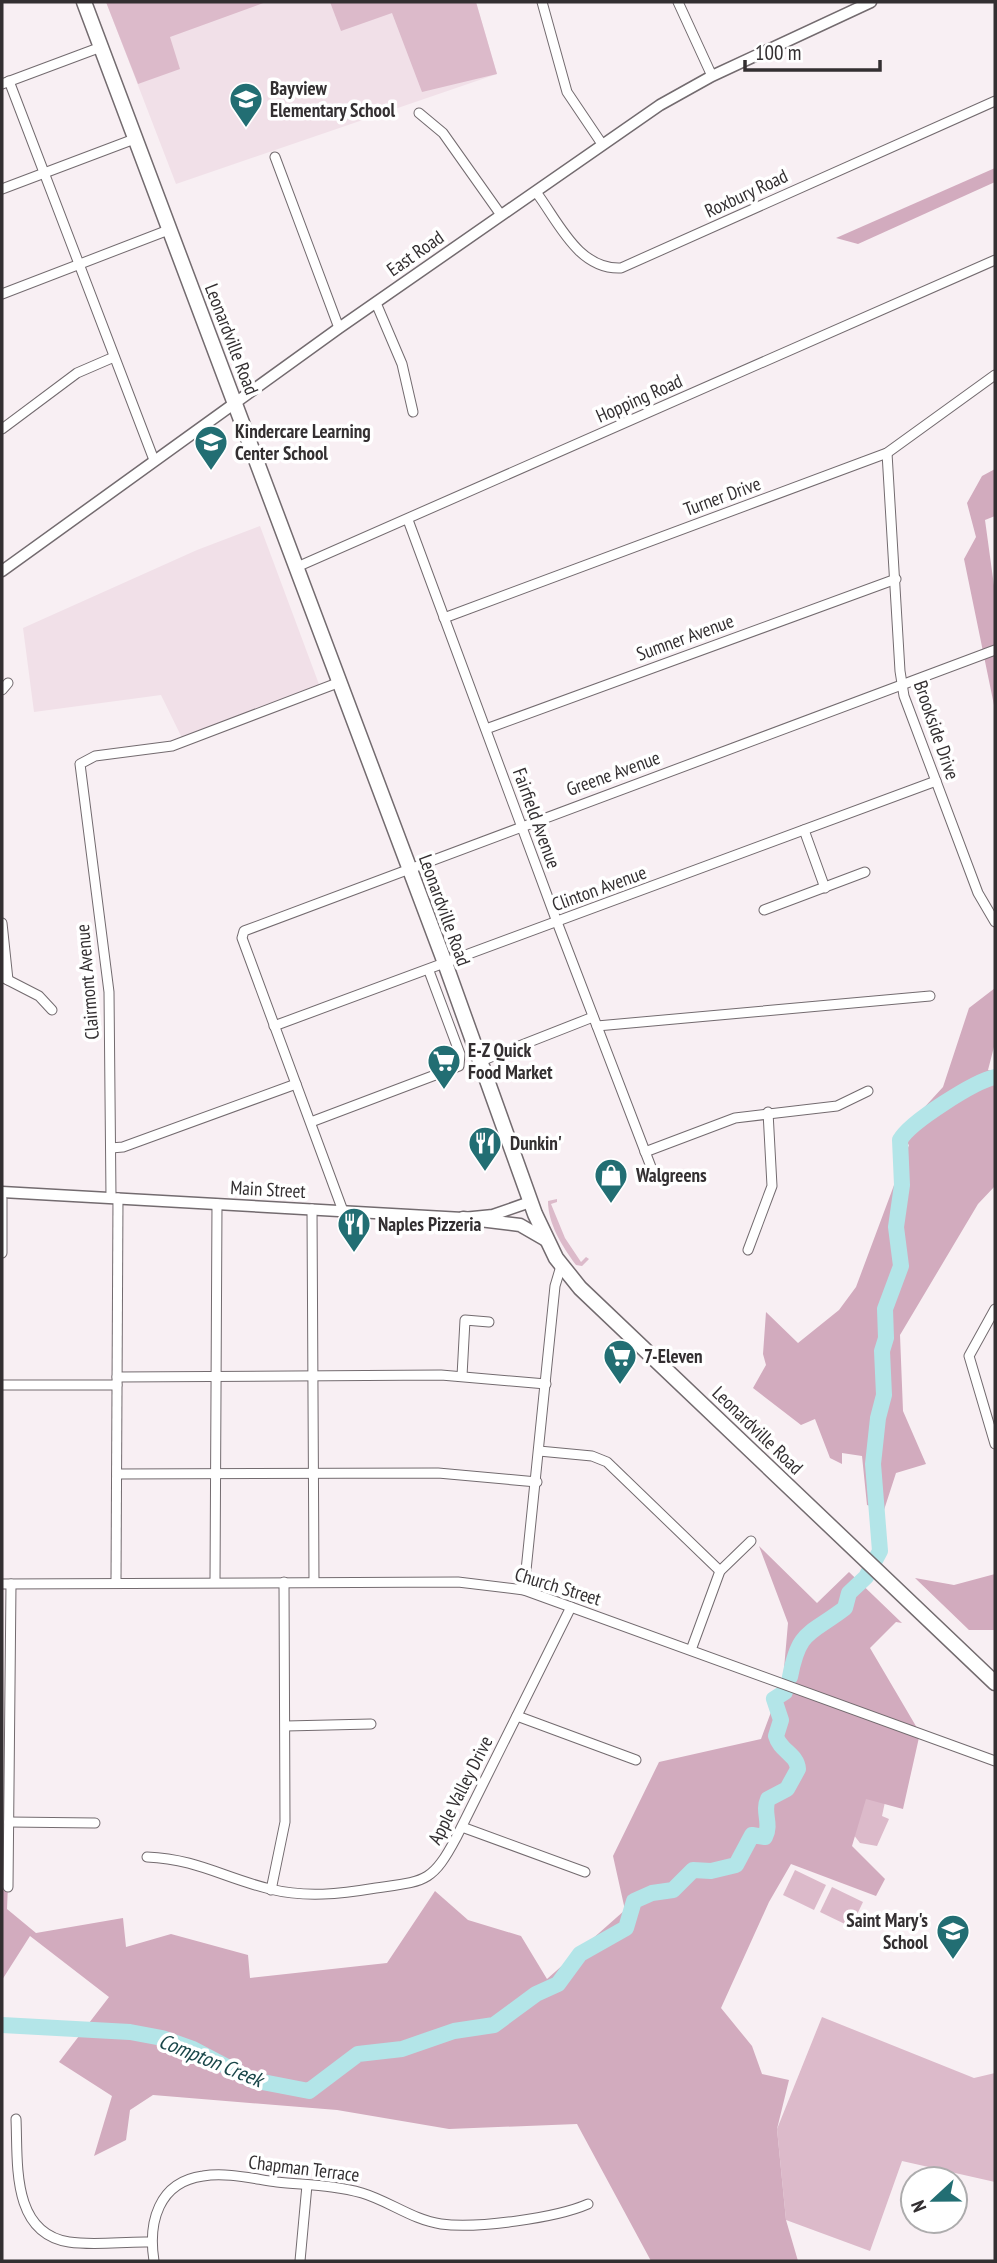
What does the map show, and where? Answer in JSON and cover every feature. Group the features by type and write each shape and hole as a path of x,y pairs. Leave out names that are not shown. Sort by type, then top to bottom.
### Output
{"main road":[{"name":"Leonardville Road","path":"84,2 410,869 546,1240 561,1266 580,1287 995,1683"},
{"path":"463,1218 520,1225 546,1240"}],"street":[{"path":"542,2 567,92 602,145"},
{"path":"678,2 712,76"},
{"name":"East Road","path":"2,571 339,328 682,91 871,2"},
{"path":"101,47 5,83 44,173 154,460"},
{"name":"Roxbury Road","path":"536,192 579,252 598,264 621,268 995,101"},
{"path":"419,113 443,133 501,215"},
{"path":"2,189 136,138"},
{"path":"275,157 339,328"},
{"path":"2,294 171,229"},
{"name":"Hopping Road","path":"297,567 995,260"},
{"path":"376,303 402,364 413,411"},
{"path":"2,429 77,373 114,357"},
{"name":"Turner Drive","path":"444,618 887,453 995,375"},
{"name":"Brookside Drive","path":"887,453 902,684 978,893 995,922"},
{"name":"Fairfield Avenue","path":"408,520 556,922 651,1167"},
{"name":"Sumner Avenue","path":"486,729 896,579"},
{"name":"Greene Avenue","path":"274,1027 242,938 244,931 995,650"},
{"name":"Clairmont Avenue","path":"116,1582 117,1381 110,1002 80,764 95,757 172,746 340,682"},
{"name":"Clinton Avenue","path":"274,1027 936,781"},
{"path":"804,830 825,888"},
{"path":"764,910 865,872"},
{"path":"2,923 5,979 39,996 52,1010"},
{"path":"311,1122 459,1066 460,1054 429,971"},
{"path":"481,1061 595,1022 930,996"},
{"path":"274,1027 343,1211"},
{"path":"111,1148 123,1147 296,1084"},
{"path":"645,1152 735,1118 768,1112 837,1106 868,1091"},
{"path":"748,1250 772,1186 768,1112"},
{"name":"Main Street","path":"2,1192 463,1218 493,1215 530,1202"},
{"path":"2,1199 2,1252"},
{"path":"215,1582 217,1204"},
{"path":"312,1209 314,1582"},
{"path":"524,1590 555,1286 561,1266"},
{"path":"995,1309 969,1356 995,1444"},
{"path":"462,1376 465,1320 489,1322"},
{"path":"2,1385 215,1376 314,1375 462,1376 546,1384"},
{"path":"539,1451 592,1456 607,1462 720,1570"},
{"path":"117,1474 314,1471 438,1473 537,1482"},
{"path":"691,1650 720,1570 751,1541"},
{"path":"271,1890 285,1822 284,1582"},
{"name":"Church Street","path":"7,1584 458,1582 524,1590 995,1761"},
{"path":"7,1584 8,1887"},
{"name":"Apple Valley Drive","path":"147,1857 194,1862 271,1890 326,1895 422,1880 436,1872 462,1827 571,1607"},
{"path":"517,1716 636,1760"},
{"path":"286,1726 371,1724"},
{"path":"9,1822 95,1823"},
{"path":"462,1827 585,1872"},
{"path":"16,2119 21,2196 38,2226 68,2242 151,2242"},
{"name":"Chapman Terrace","path":"154,2261 151,2242 153,2219 167,2195 192,2178 214,2175 360,2192 421,2218 450,2225 566,2213 588,2204"},
{"path":"300,2261 307,2185"}],"shaded area":[{"name":"Bayview Elementary School","path":"106,2 476,2 497,74 176,184"},
{"path":"106,2 266,2 170,37 180,69 138,84"},
{"path":"330,2 476,2 497,74 422,92 392,13 341,31"},
{"path":"995,168 995,182 858,244 836,238"},
{"path":"995,469 995,516 985,520 995,593 995,710 964,559 976,537 967,503 982,476"},
{"path":"260,526 320,687 182,738 161,695 34,712 23,628 197,550"},
{"path":"995,988 995,1043 988,1070 995,1071 995,1186 978,1204 900,1335 903,1411 926,1464 896,1473 884,1510 867,1505 862,1456 842,1453 842,1464 830,1458 815,1419 801,1425 753,1388 766,1365 763,1354 766,1312 798,1343 839,1310 856,1287 909,1145 899,1135 943,1087 969,1008"},
{"path":"557,1199 557,1202 551,1204 565,1238 581,1262 586,1257 589,1259 582,1266 576,1265 553,1226 548,1201"},
{"path":"759,1546 817,1603 849,1572 902,1623 896,1622 870,1648 920,1733 903,1809 866,1799 852,1846 885,1879 876,1896 791,1864 769,1902 721,2008 752,2046 762,2074 789,2080 777,2129 786,2220 798,2261 651,2261 577,2124 449,2129 337,2110 153,2095 130,2110 126,2140 94,2156 112,2096 59,2062 109,1997 30,1936 2,1980 2,1884 8,1884 7,1909 36,1933 123,1918 126,1947 171,1934 248,1955 250,1978 387,1963 435,1891 468,1920 521,1936 547,1979 625,1910 613,1856 659,1762 761,1739 783,1680 788,1623"},
{"path":"995,1574 995,1630 969,1630 915,1578 954,1585"},
{"path":"866,1794 885,1802 882,1816 889,1819 877,1846 860,1843 853,1834"},
{"path":"795,1870 826,1885 814,1910 783,1895"},
{"path":"832,1887 863,1902 851,1927 820,1912"},
{"path":"822,2017 974,2078 995,2073 995,2182 969,2176 969,2165 920,2165 902,2161 870,2251 786,2220 777,2129"}],"waterway":[{"path":"790,1677 802,1641 845,1608 849,1593 866,1577 880,1551 873,1464 878,1418 884,1395 882,1351 886,1338 885,1309 901,1266 896,1227 902,1185 900,1140 916,1123 944,1103 995,1077"},
{"name":"Compton Creek","path":"2,2025 130,2032 162,2038 193,2049 252,2080 309,2091 358,2054 402,2049 454,2031 494,2025 536,1994 558,1984 580,1954 626,1928 634,1901 652,1893 673,1890 693,1870 711,1871 736,1865 752,1835 765,1837 768,1827 768,1799 787,1789 798,1769 795,1760 776,1736 781,1720 774,1699 785,1692"}],"place":[{"name":"Bayview Elementary School","path":"246,129"},
{"name":"Kindercare Learning Center School","path":"211,472"},
{"name":"E-Z Quick Food Market","path":"444,1091"},
{"name":"Dunkin'","path":"485,1173"},
{"name":"Walgreens","path":"611,1205"},
{"name":"Naples Pizzeria","path":"354,1254"},
{"name":"7-Eleven","path":"620,1386"},
{"name":"Saint Mary's School","path":"953,1961"}]}
